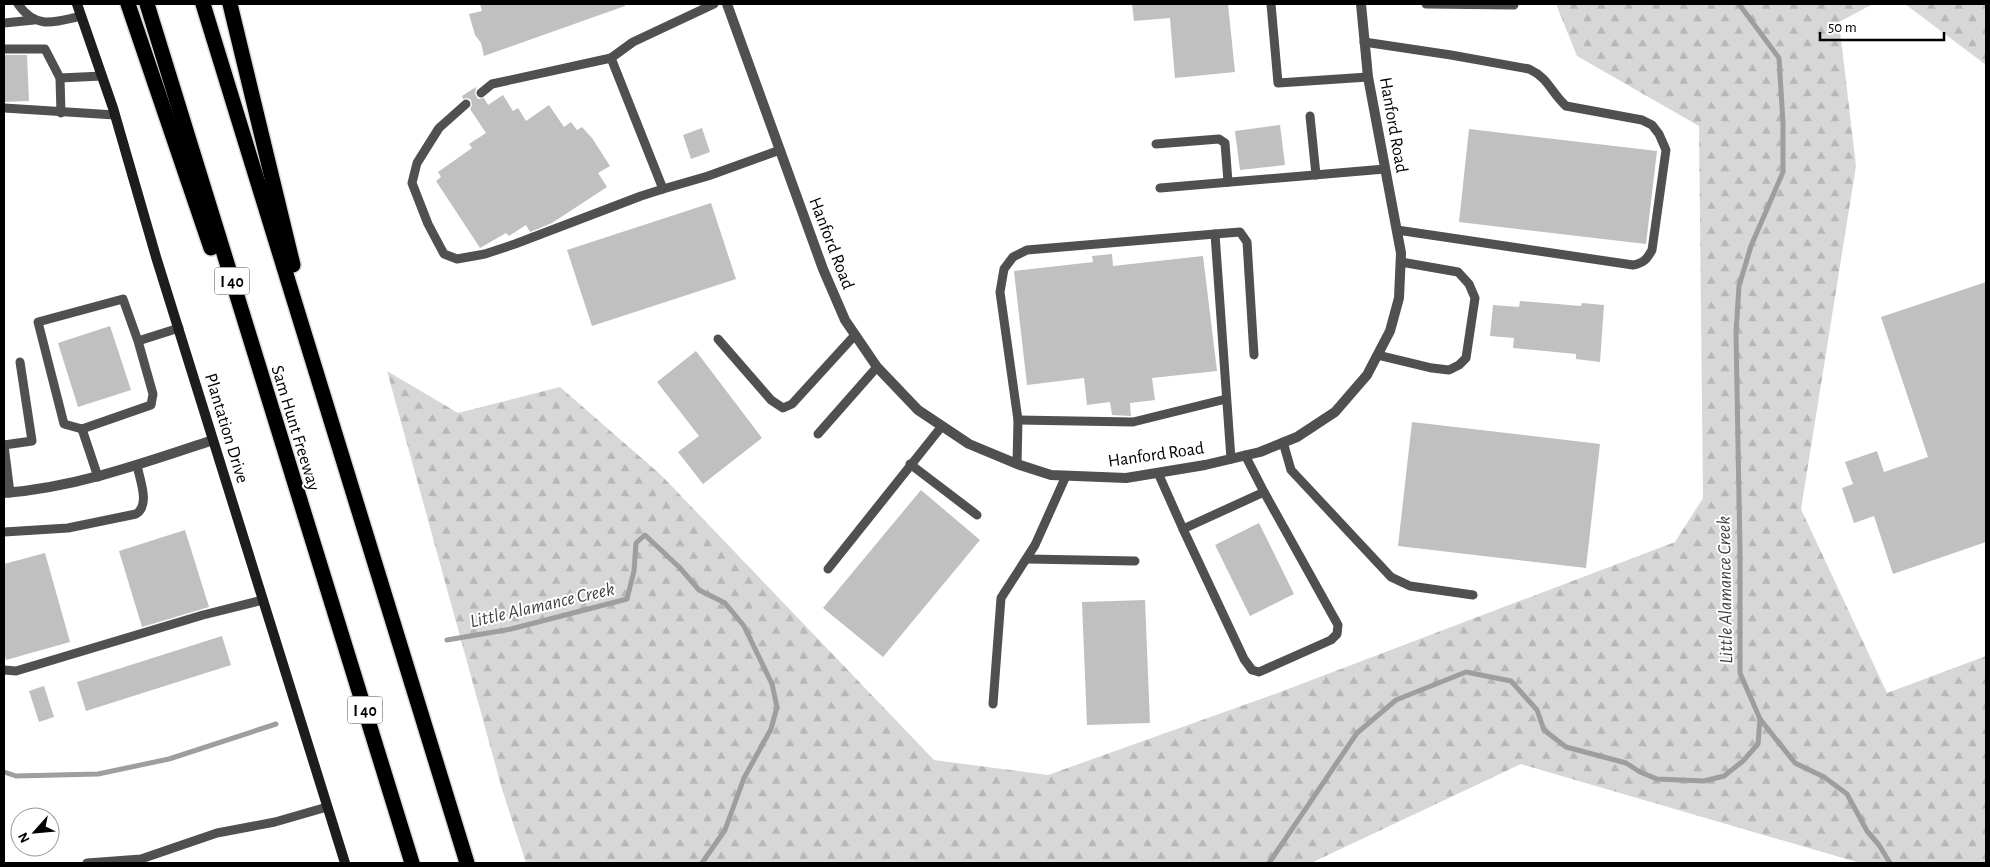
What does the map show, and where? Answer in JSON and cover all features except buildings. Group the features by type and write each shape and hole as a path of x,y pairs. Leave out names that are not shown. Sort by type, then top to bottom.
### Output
{"highway":[{"path":"128,4 316,557"},
{"name":"Sam Hunt Freeway","path":"147,4 316,557 412,863"},
{"name":"Sam Hunt Freeway","path":"203,4 467,863"},
{"path":"230,4 329,409"}],"street":[{"name":"Plantation Drive","path":"77,4 115,115 213,440 345,863"},
{"name":"Hanford Road","path":"727,4 823,269 845,320 878,367 918,410 969,444 1017,464 1051,475 1126,478 1231,459 1297,437 1335,412 1367,375 1390,332 1399,298 1401,262 1397,230 1368,77 1360,4"},
{"path":"7,493 71,484 213,440"}],"lane":[{"path":"18,4 34,20"},
{"path":"481,93 492,84 611,58 632,42 714,4"},
{"path":"1272,4 1278,83 1368,77"},
{"path":"1426,4 1514,5"},
{"path":"4,23 34,20 49,23 81,16"},
{"path":"1364,42 1530,69 1540,74 1556,98 1566,106 1642,120 1652,125 1659,134 1666,150 1652,250 1648,259 1641,264 1633,265 1397,230"},
{"path":"4,49 45,49 60,78 61,113"},
{"path":"611,58 663,189"},
{"path":"60,78 102,76"},
{"path":"466,104 439,128 418,163 412,183 428,224 444,254 457,259 485,254 515,244 641,196 780,150"},
{"path":"4,108 115,115"},
{"path":"1310,116 1316,175"},
{"path":"1156,144 1219,139 1225,143 1228,182"},
{"path":"1160,188 1385,169"},
{"path":"1017,464 1018,420 1000,292 1004,268 1013,257 1027,250 1240,232 1247,242 1254,355"},
{"path":"1214,234 1231,459"},
{"path":"1378,355 1432,368 1449,370 1459,365 1466,358 1475,298 1469,284 1458,272 1401,262"},
{"path":"123,299 138,341 153,394 151,405 82,429 64,424 38,322 123,299"},
{"path":"138,341 179,328"},
{"path":"718,339 772,400 783,408 792,404 855,335"},
{"path":"7,493 4,445 32,442 20,362"},
{"path":"818,434 878,367"},
{"path":"1018,420 1132,422 1226,399"},
{"path":"828,569 942,426"},
{"path":"82,429 98,477"},
{"path":"1284,442 1291,470 1391,577 1410,586 1473,595"},
{"path":"1158,473 1244,658 1252,670 1259,672 1330,640 1337,634 1338,625 1245,455"},
{"path":"910,464 977,516"},
{"path":"4,532 68,528 136,514 143,506 144,499 137,465"},
{"path":"994,704 1001,598 1028,559 1066,476"},
{"path":"1183,529 1264,492"},
{"path":"1028,559 1135,560"},
{"path":"4,670 16,671 203,615 263,600"},
{"path":"87,863 141,860 217,833 275,822 327,807"}],"green space":[{"path":"1556,4 1873,4 1839,22 1856,166 1801,509 1887,693 1986,656 1986,863 1860,863 1521,764 1311,863 526,863 502,789 387,371 458,413 560,387 661,475 934,760 1048,775 1275,694 1675,542 1703,498 1699,126 1577,56"},
{"path":"1905,4 1986,4 1986,65"}],"waterway":[{"name":"Little Alamance Creek","path":"1269,863 1357,733 1396,700 1466,672 1511,681 1537,710 1544,730 1566,747 1626,763 1640,772 1657,779 1704,781 1724,776 1743,761 1758,744 1760,719 1740,673 1736,333 1739,286 1751,246 1783,172 1783,123 1779,58 1739,4"},
{"name":"Little Alamance Creek","path":"447,640 511,629 627,599 634,571 636,543 645,535 680,568 699,590 725,603 744,626 772,684 777,707 771,729 744,778 725,830 702,863"},
{"path":"1760,719 1795,763 1824,777 1847,794 1867,831 1879,845 1890,863"},
{"name":"Little Alamance Creek","path":"4,772 16,776 98,774 169,759 276,724"}]}
